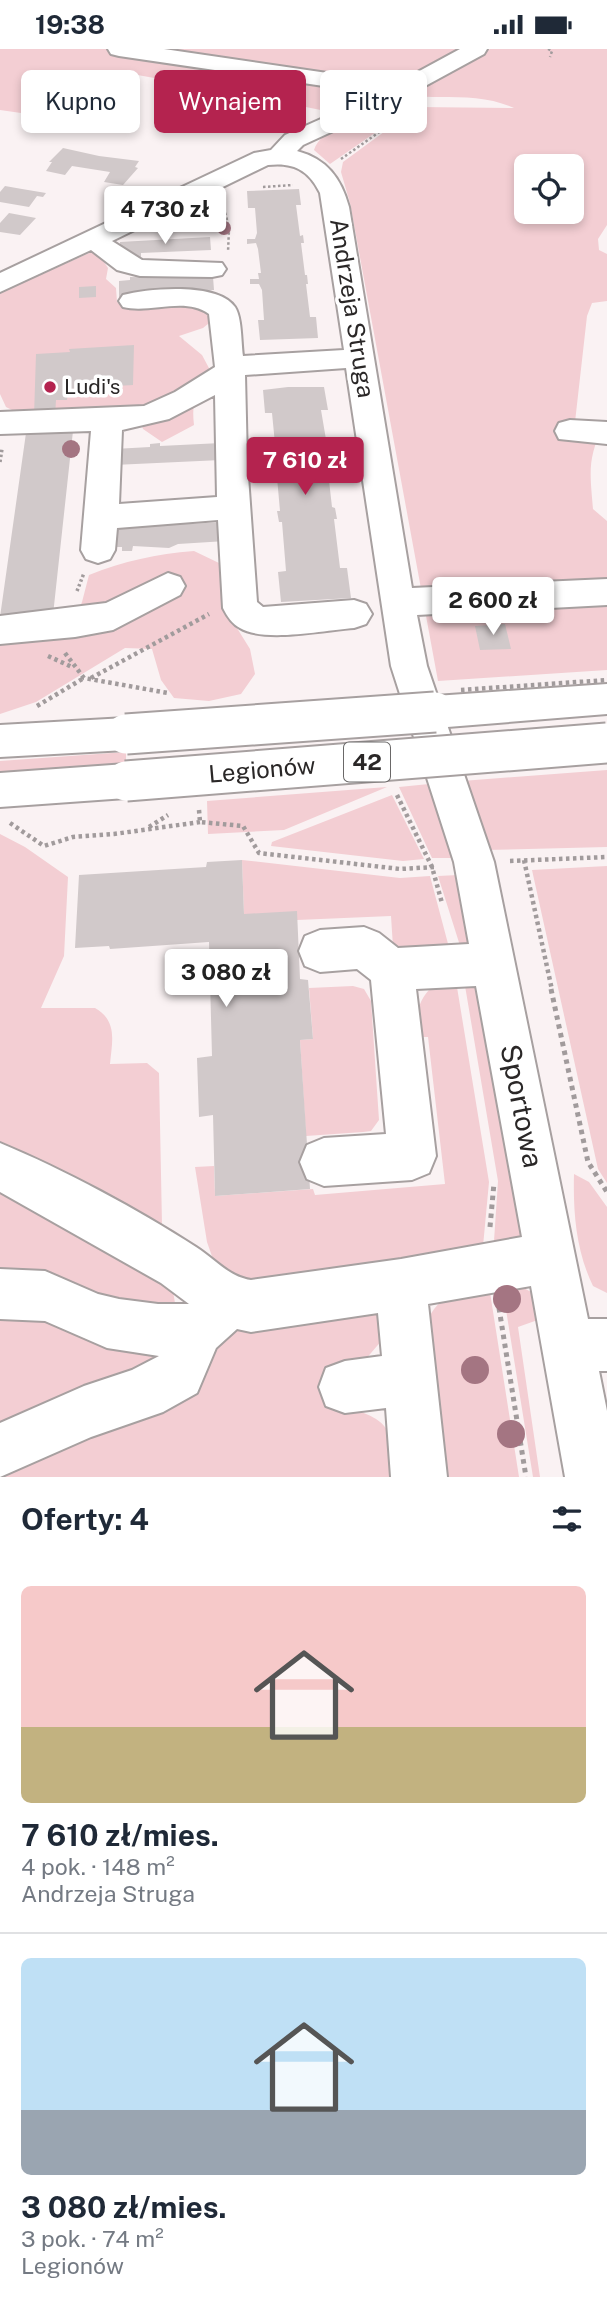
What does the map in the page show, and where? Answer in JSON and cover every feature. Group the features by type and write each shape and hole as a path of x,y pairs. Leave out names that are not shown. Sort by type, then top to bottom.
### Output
{"street":[{"path":"119,49 320,79"},
{"path":"427,75 476,49"},
{"path":"278,157 294,140 320,128"},
{"path":"0,284 263,158 302,160 314,180"},
{"name":"Andrzeja Struga","path":"314,180 336,207 409,666 433,739"},
{"path":"94,240 127,264 139,268 220,263"},
{"path":"132,301 199,299 223,310 230,368 240,608 253,619 263,621 354,614"},
{"path":"0,423 129,420 160,414 177,406 230,368 360,358"},
{"path":"98,550 103,516 107,420"},
{"path":"570,431 607,433"},
{"path":"103,516 134,516 234,507"},
{"path":"0,630 75,624 113,616 168,586"},
{"path":"398,602 607,592"},
{"path":"551,595 607,611"},
{"name":"Legionów","path":"0,741 607,699"},
{"name":"Sportowa","path":"433,739 474,862 551,1257 587,1345 593,1477"},
{"name":"Legionów","path":"0,790 607,744"},
{"path":"320,951 364,948 392,969 495,964"},
{"path":"324,1162 412,1156 392,969"},
{"path":"0,1167 38,1184 179,1265 213,1316"},
{"path":"0,1294 31,1293 57,1300 93,1318 135,1328 213,1316 251,1306 401,1284 551,1257"},
{"path":"401,1284 419,1477"},
{"path":"0,1451 84,1413 144,1393 178,1374 213,1316"},
{"path":"345,1387 410,1378"}],"path":[{"path":"548,49 552,51 551,57"},
{"path":"260,187 314,180 378,133"},
{"path":"220,263 229,229 223,197"},
{"path":"75,624 77,589 98,550"},
{"path":"37,706 84,678 90,678 239,598"},
{"path":"18,828 44,846 58,838 123,833 148,827 200,822"},
{"path":"259,853 400,869 432,867"},
{"path":"607,857 524,860 588,1162 607,1192"},
{"path":"491,1269 526,1477"}],"shaded area":[{"path":"0,49 459,49 422,70 320,70 320,110 306,107 306,70 154,70 154,78 140,75 140,70 21,70 21,113 0,110"},
{"path":"490,49 607,49 607,225 598,239 599,250 607,254 607,301 592,303 587,316 575,422 604,425 592,457 591,475 593,509 607,521 607,670 438,681 350,203 341,172 343,162 383,133 427,133 427,107 514,108 473,98 427,97 427,83"},
{"path":"328,133 375,133 330,164 314,150"},
{"path":"96,250 108,268 106,279 116,288 117,302 135,309 192,306 219,315 203,328 179,336 202,355 210,370 196,396 194,425 162,442 143,429 139,417 26,417 6,407 0,394 0,293"},
{"path":"194,551 219,563 232,620 250,649 255,674 241,694 209,701 174,698 161,680 152,649 125,648 36,702 0,714 0,642 73,621 82,602 89,575 140,559"},
{"path":"126,752 126,763 0,772 0,761"},
{"path":"607,770 607,847 485,850 462,781"},
{"path":"429,784 453,858 432,858 399,787"},
{"path":"387,787 284,830 208,834 207,801"},
{"path":"392,795 424,859 403,861 271,846 272,842"},
{"path":"0,834 25,847 68,877 64,956 41,1008 95,1008 107,1019 112,1033 110,1064 147,1063 159,1073 162,1225 179,1327 377,1304 383,1339 365,1360 346,1408 373,1417 388,1430 402,1477 0,1477"},
{"path":"242,860 400,878 430,876 451,955 430,956 393,947 391,916 297,920 244,914"},
{"path":"607,866 607,1183 598,1169 532,870"},
{"path":"458,875 471,944 462,952 438,876"},
{"path":"463,974 474,974 522,1239 493,1256 498,1181"},
{"path":"455,975 489,1182 482,1257 256,1293 214,1262 207,1242 195,1167 214,1166 215,1196 313,1189 315,1195 445,1184 428,1037 412,1037 416,1015 423,998 435,985"},
{"path":"353,986 364,989 371,1001 379,1120 371,1131 306,1136 300,1040 313,1039 309,988"},
{"path":"574,1174 589,1182 607,1207 607,1293 593,1286 579,1245"},
{"path":"516,1284 537,1295 546,1317 518,1327 540,1477 533,1477 502,1285"},
{"path":"489,1286 519,1477 437,1477 427,1323 437,1305 444,1300"}],"building":[{"path":"63,148 139,161 135,167 138,168 123,185 104,182 110,172 72,166 65,175 46,171 52,162 49,162"},
{"path":"5,186 46,193 43,197 37,196 29,207 0,202 0,192"},
{"path":"299,189 301,205 296,205 300,236 303,235 304,243 301,243 310,317 316,317 318,338 260,340 258,320 264,320 262,290 259,284 250,284 250,279 259,279 258,273 261,273 256,243 247,244 247,239 255,239 257,233 255,208 248,208 247,191"},
{"path":"9,213 36,218 20,235 0,232 0,223"},
{"path":"210,237 211,250 141,253 141,257 120,254 120,242"},
{"path":"181,274 190,274 190,278 213,277 214,290 119,297 119,281 130,280 130,277 181,278"},
{"path":"96,286 96,297 79,298 79,287"},
{"path":"134,345 133,385 68,389 67,400 56,400 55,416 34,416 36,354"},
{"path":"324,387 328,410 321,410 330,463 327,463 332,507 335,508 337,519 334,519 340,568 347,568 351,598 281,602 278,572 286,571 282,522 279,522 277,511 280,511 276,466 273,466 272,454 276,454 272,413 265,413 263,390"},
{"path":"73,431 53,615 0,617 26,433"},
{"path":"160,443 160,446 221,443 221,460 114,465 114,449 150,447 150,444"},
{"path":"187,520 187,524 225,522 226,541 178,544 169,548 133,546 132,551 112,547 112,528 177,524 177,521"},
{"path":"505,624 511,649 480,650 475,626"},
{"path":"242,860 244,914 297,911 300,979 308,980 313,1039 300,1040 310,1189 215,1196 213,1115 199,1117 197,1058 212,1056 209,942 110,949 109,946 75,948 79,875 206,867 207,862"}],"place":[{"name":"Ludi's","path":"50,387"}]}
